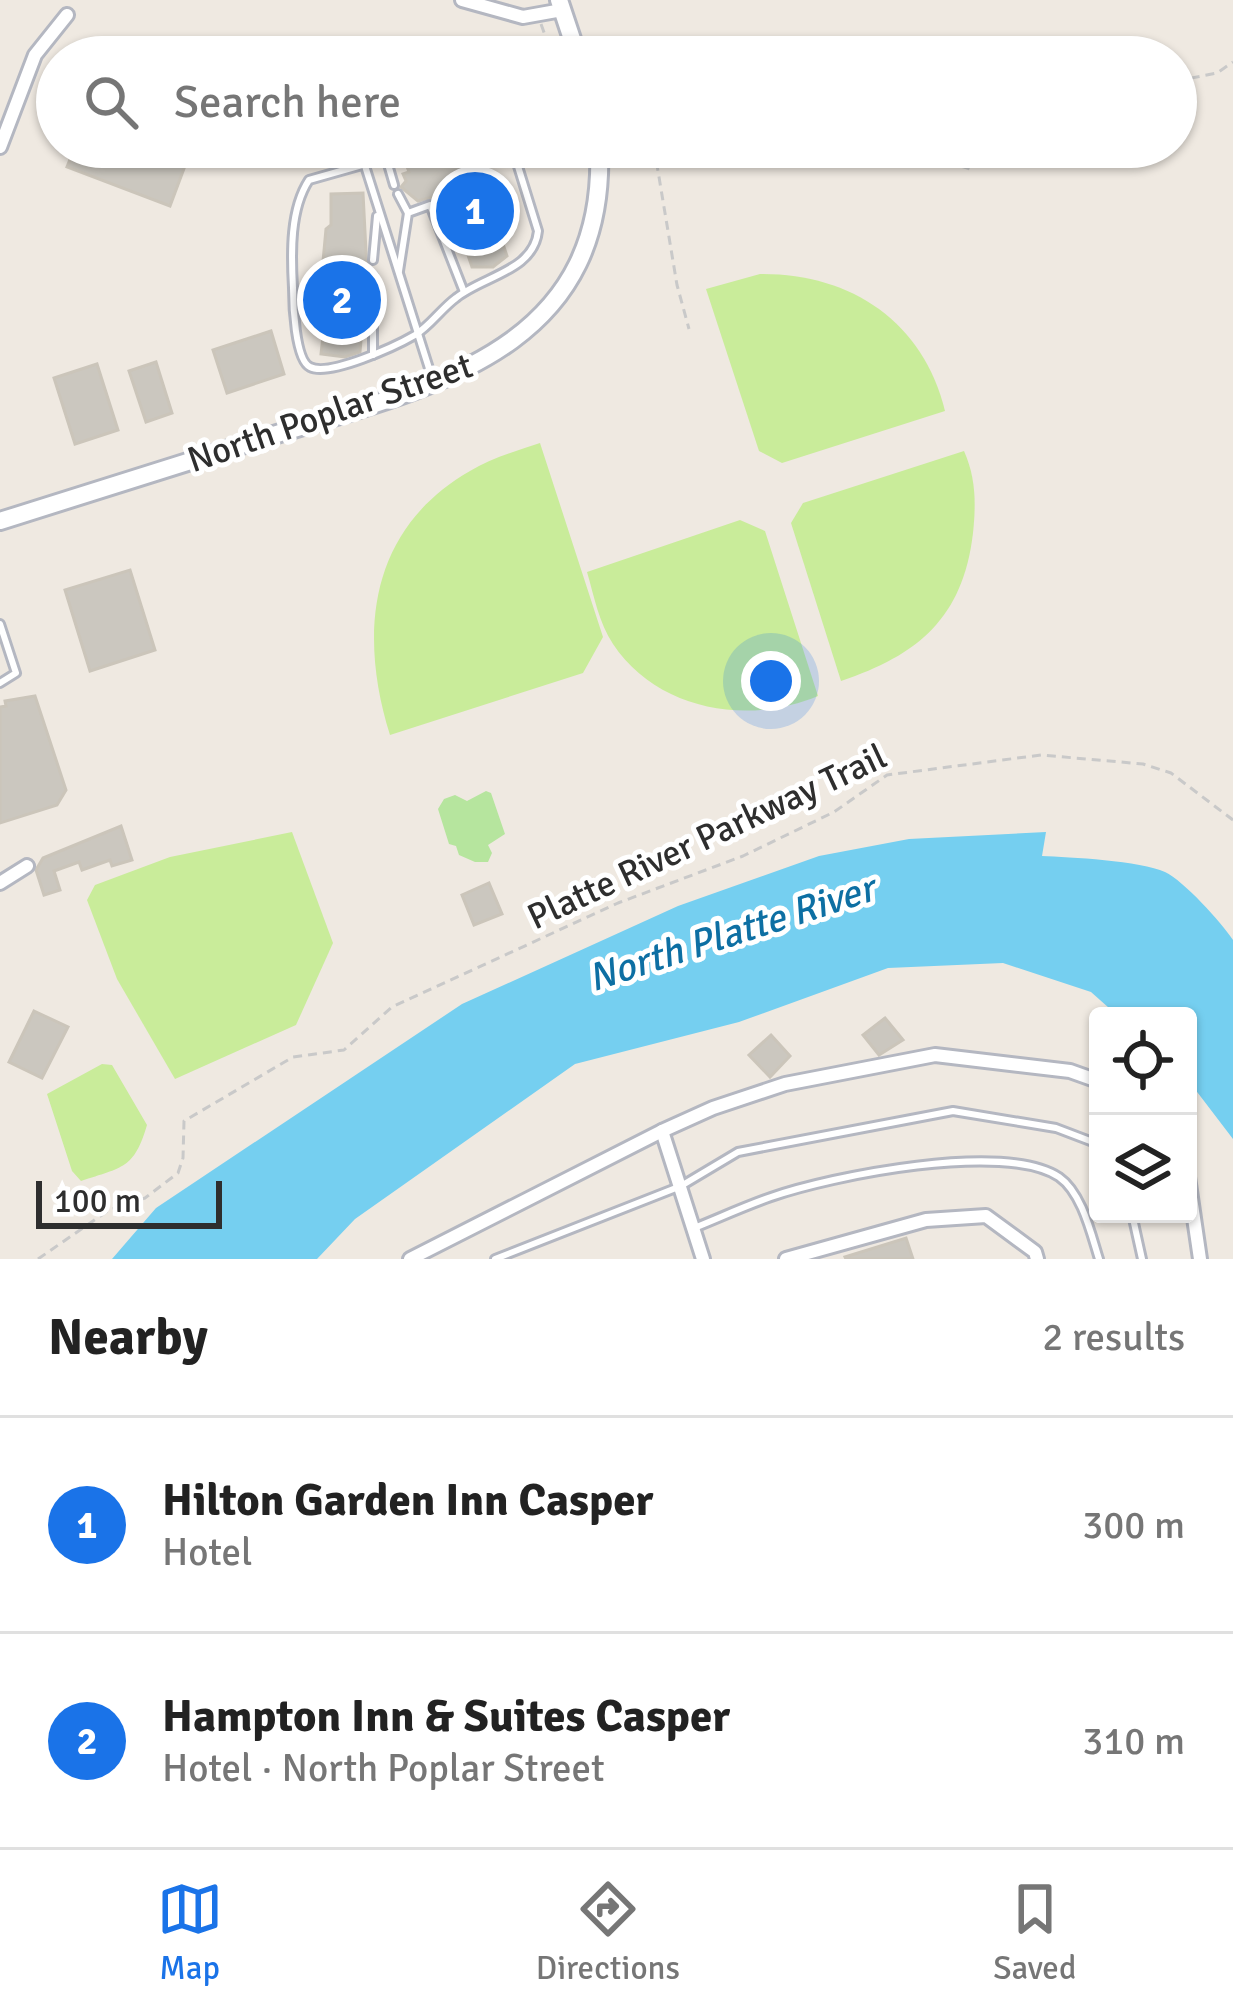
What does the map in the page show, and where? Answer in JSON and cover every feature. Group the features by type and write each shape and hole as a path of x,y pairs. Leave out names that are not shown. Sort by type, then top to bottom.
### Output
{"main road":[{"path":"561,5 571,36"},
{"name":"North Poplar Street","path":"0,521 435,384 495,355 541,316 563,286 592,220 597,168"}],"street":[{"path":"462,0 523,17 561,5"},
{"path":"50,36 67,15"},
{"path":"0,147 36,54"},
{"path":"0,883 27,866"},
{"path":"413,1258 662,1131 785,1084 935,1055 1047,1067 1089,1079"},
{"path":"662,1131 703,1259"},
{"path":"786,1259 926,1220 986,1216 1035,1252 1037,1259"},
{"path":"1195,1223 1200,1259"}],"lane":[{"path":"351,168 309,180 298,197 291,266 294,320 303,362 310,368 373,355 418,334 464,292 519,265 536,245 536,218 519,168"},
{"path":"363,168 435,384"},
{"path":"389,168 394,185"},
{"path":"398,194 408,212 398,274"},
{"path":"408,212 430,205 464,292"},
{"path":"373,260 377,212"},
{"path":"373,276 373,355"},
{"path":"0,624 16,674 0,683"},
{"path":"495,1259 681,1186 738,1151 953,1111 1056,1128 1089,1141"},
{"path":"694,1228 773,1196 876,1171 976,1161 1026,1165 1060,1178 1076,1198 1099,1259"},
{"path":"1134,1223 1142,1259"}],"path":[{"path":"1197,77 1217,74 1233,62"},
{"path":"657,168 676,285 689,329"},
{"name":"Platte River Parkway Trail","path":"38,1259 109,1210 145,1198 178,1173 184,1121 293,1057 344,1050 392,1007 618,902 742,856 834,812 887,775 1041,755 1143,764 1171,772 1233,820"}],"green space":[{"path":"760,274 824,282 878,308 919,351 945,411 782,463 759,451 706,289"},
{"path":"540,443 603,637 583,673 390,735 380,697 375,622 380,586 392,553 410,522 436,495 478,466"},
{"path":"964,451 975,512 968,563 959,588 932,629 914,645 841,681 791,523 803,503"},
{"path":"740,520 765,531 818,696 762,710 705,706 654,684 632,666 604,627 587,572"},
{"path":"491,793 505,834 488,845 492,853 488,862 475,862 449,844 438,809 444,799 455,795 467,801"},
{"path":"292,832 333,943 296,1025 175,1079 117,979 87,900 95,885 170,857"},
{"path":"102,1064 112,1065 147,1125 125,1164 81,1181 72,1171 47,1094"}],"water":[{"name":"North Platte River","path":"1046,832 1042,856 1154,868 1182,884 1233,940 1233,1139 1197,1092 1197,1007 1108,1007 1091,992 1003,963 888,968 739,1022 575,1064 355,1219 317,1259 112,1259 156,1208 462,1004 678,906 819,856 909,839"}],"building":[{"path":"70,168 184,168 170,206"},
{"path":"408,168 479,168 507,256 493,267 472,267 447,193 418,201 401,187 406,181 403,174"},
{"path":"363,193 367,271 360,352 345,357 321,354 324,327 317,326 331,194"},
{"path":"271,331 284,374 227,393 213,350"},
{"path":"156,362 172,413 146,422 129,371"},
{"path":"97,364 118,430 75,444 54,378"},
{"path":"130,570 155,650 90,671 65,590"},
{"path":"35,696 66,790 57,805 0,823 0,707 6,706 5,701"},
{"path":"121,826 132,860 112,866 110,860 82,870 79,862 54,871 60,890 44,895 36,870 43,858"},
{"path":"489,883 502,914 474,925 462,895"},
{"path":"34,1011 68,1027 42,1078 9,1062"},
{"path":"885,1018 903,1040 879,1055 863,1035"},
{"path":"771,1035 790,1056 770,1077 749,1055"},
{"path":"906,1238 913,1259 845,1257"}],"place":[{"name":"Hilton Garden Inn Casper","path":"475,211"},
{"name":"Hampton Inn & Suites Casper","path":"342,300"}]}
